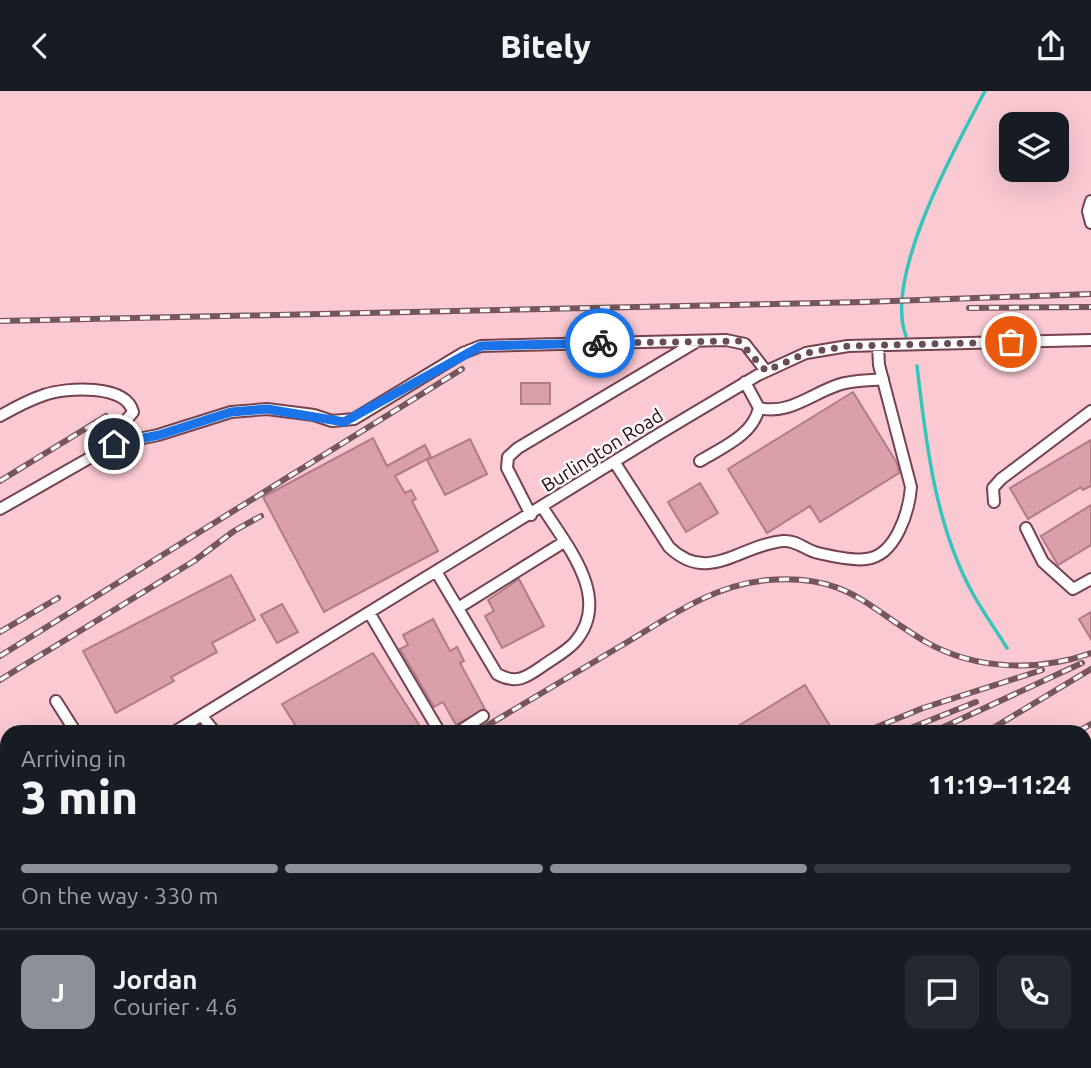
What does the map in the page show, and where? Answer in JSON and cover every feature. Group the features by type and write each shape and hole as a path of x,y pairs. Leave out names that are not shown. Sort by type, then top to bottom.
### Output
{"street":[{"path":"1091,201 1091,223"},
{"name":"Burlington Road","path":"186,725 745,382 806,353 848,346 1091,340"},
{"path":"531,515 507,468 508,457 518,448 698,341"},
{"path":"0,509 114,444 159,435 231,412 267,409 314,415 332,421 354,419 463,353 481,346 739,341 766,371"},
{"path":"615,463 669,547 681,558 699,565 789,541 818,554 866,559 880,554 890,544 909,506 911,487 883,379 878,346"},
{"path":"759,408 787,409 840,384 883,379"},
{"path":"701,461 749,430 757,419 759,408 745,382"},
{"path":"0,416 46,394 69,390 124,397 131,404 133,412 128,418"},
{"path":"993,502 993,488 1001,479 1091,411"},
{"path":"437,573 497,674 512,680 525,678 574,644 586,618 589,588 584,573 543,508"},
{"path":"1026,529 1043,562 1073,589 1091,579"},
{"path":"458,608 564,541"},
{"path":"370,614 435,725"},
{"path":"56,701 71,725"},
{"path":"202,716 209,725"},
{"path":"469,725 483,716"}],"building":[{"path":"521,383 550,383 550,404 521,404"},
{"path":"853,392 897,463 899,473 820,522 810,506 767,533 728,469"},
{"path":"373,438 387,466 425,445 431,457 395,476 405,493 411,490 416,499 412,501 438,551 324,612 263,497"},
{"path":"470,439 487,474 445,495 427,460"},
{"path":"1091,440 1091,486 1083,490 1081,487 1028,519 1010,488"},
{"path":"700,483 718,513 686,532 668,502"},
{"path":"1091,505 1091,545 1058,565 1041,536"},
{"path":"231,575 255,620 212,643 217,652 171,677 174,681 116,713 83,651"},
{"path":"519,579 544,626 502,648 485,616 494,611 488,600"},
{"path":"282,604 298,632 277,643 261,615"},
{"path":"1091,612 1091,639 1079,619"},
{"path":"433,619 450,651 457,647 464,661 460,663 485,709 456,725 443,702 434,707 400,649 408,645 403,635"},
{"path":"373,653 419,725 295,725 282,704"},
{"path":"805,685 829,725 740,725"}],"waterway":[{"path":"906,336 902,311 905,281 913,247 941,177 985,91"},
{"path":"917,366 934,483 949,540 973,594 1007,648"}],"railway":[{"path":"0,321 864,302 1091,294"},
{"path":"969,308 1091,307"},
{"path":"0,656 462,369"},
{"path":"0,481 106,416"},
{"path":"0,680 194,561 234,531 261,516"},
{"path":"488,725 690,605 727,589 768,580 795,579 837,587 854,595 926,642 945,651 986,663 1050,663 1091,653"},
{"path":"0,632 58,598"},
{"path":"948,725 1082,663"},
{"path":"998,725 1091,669"},
{"path":"882,725 923,708 1042,670"},
{"path":"918,725 976,702"}],"way so far":[{"path":"600,343 739,341 745,344 766,371 806,353 848,346 1011,342"}],"route":[{"path":"114,444 159,435 231,412 267,409 344,422 354,419 463,353 481,346 600,343"}]}
